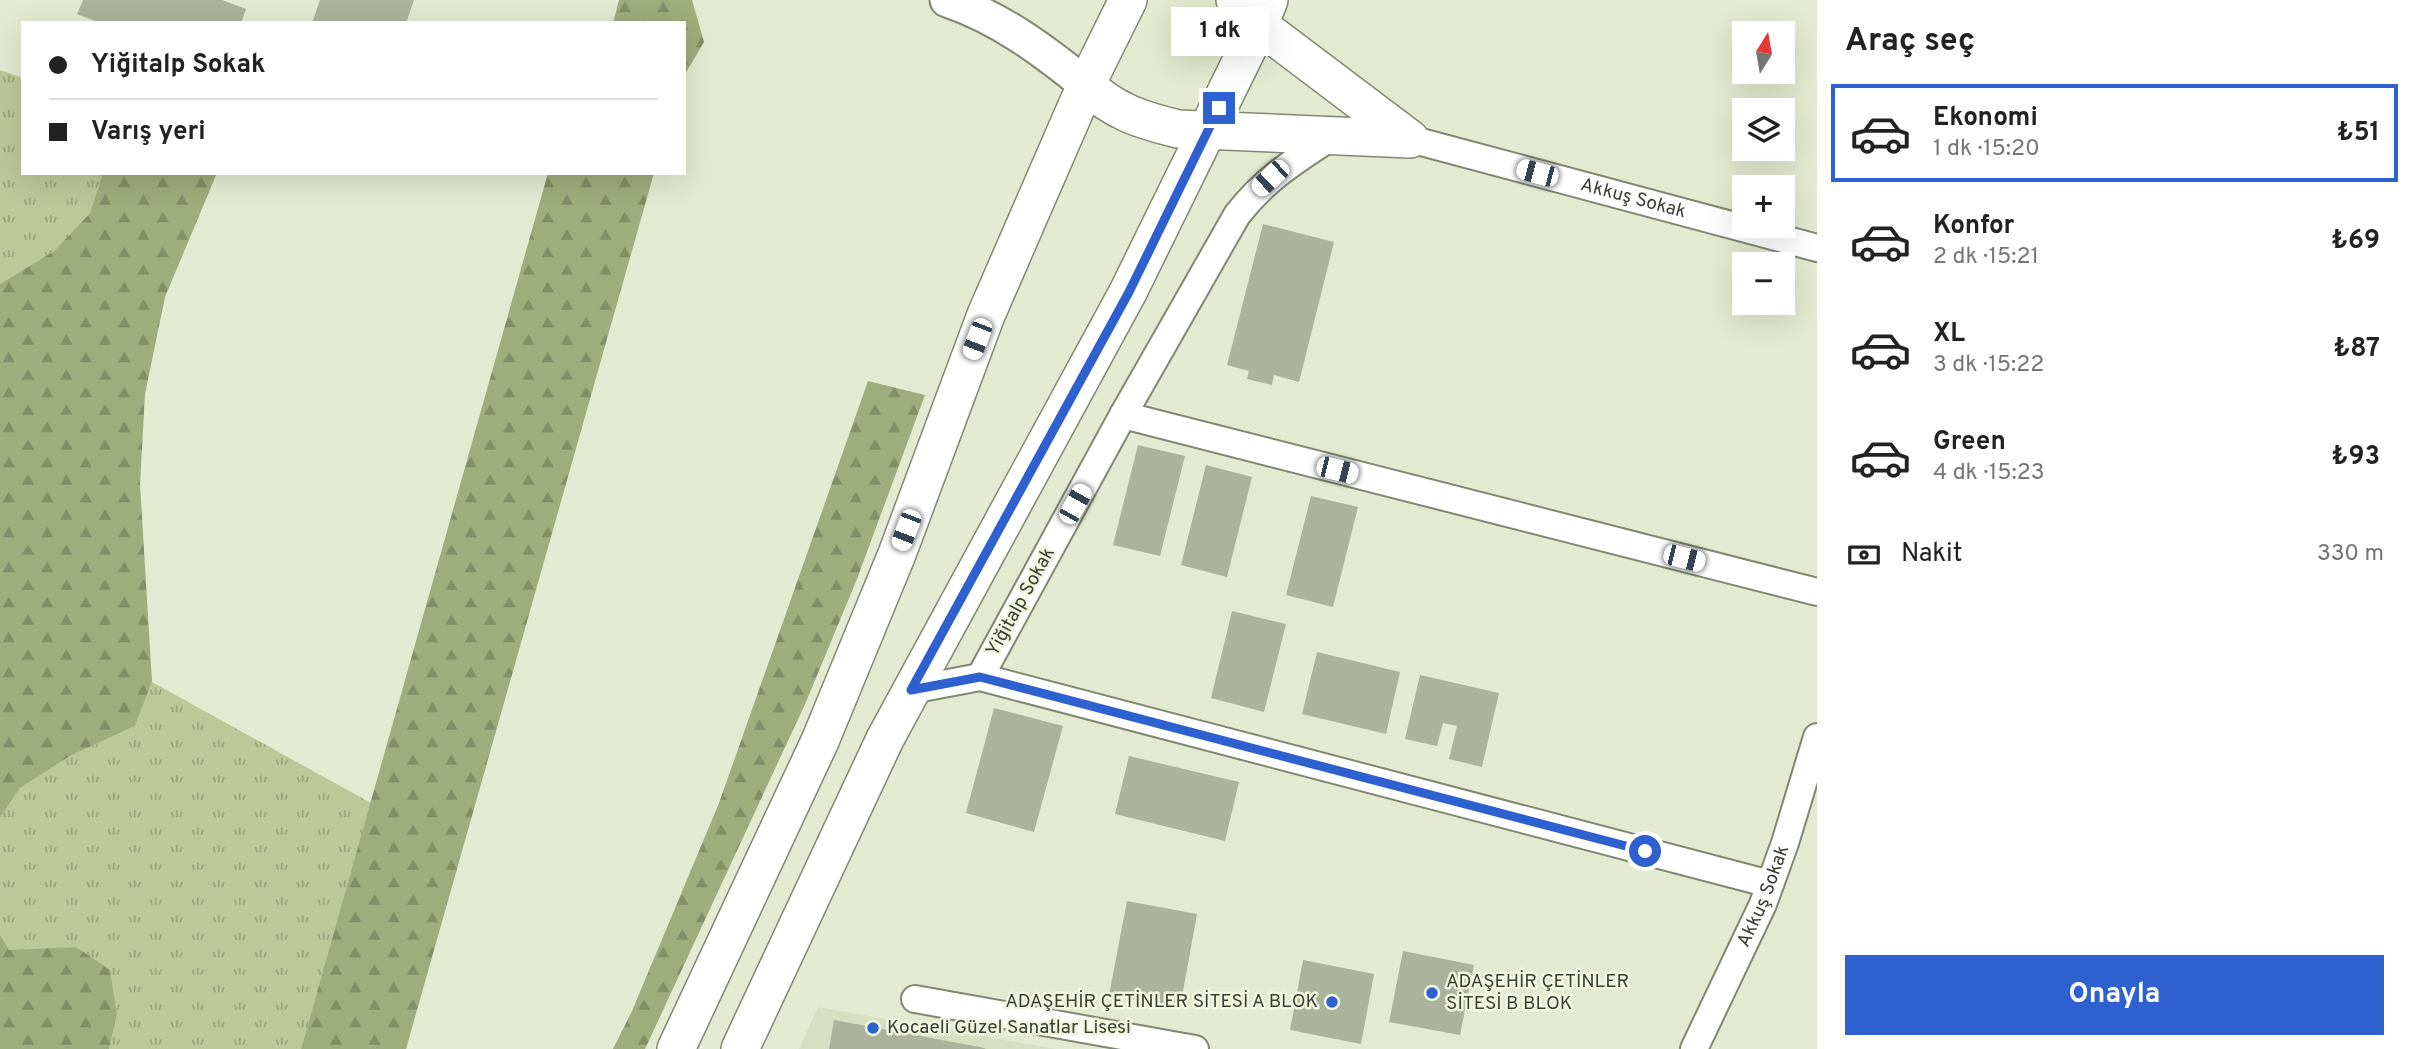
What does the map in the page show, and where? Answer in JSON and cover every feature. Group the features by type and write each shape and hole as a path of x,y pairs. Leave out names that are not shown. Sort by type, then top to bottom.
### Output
{"main road":[{"path":"676,1049 820,741 897,554 986,315 1086,85 1128,0"},
{"path":"740,1049 885,739 1129,292 1209,129 1254,8 1410,139"},
{"path":"1086,85 1105,103 1142,121 1178,129 1410,139"}],"street":[{"path":"947,0 963,5 1015,32 1086,85"},
{"name":"Yiğitalp Sokak","path":"1331,137 1270,178 1255,191 1237,215 1123,415 980,677 1770,884"},
{"name":"Akkuş Sokak","path":"1410,139 1817,248"},
{"path":"1123,415 1817,593"},
{"path":"911,690 980,677"},
{"name":"Akkuş Sokak","path":"1694,1049 1770,884 1817,737"},
{"path":"915,999 1195,1049"}],"shaded area":[{"name":"Kocaeli Güzel Sanatlar Lisesi","path":"818,1007 1055,1049 799,1049"}],"green space":[{"path":"619,0 692,0 704,42 686,73 686,21 614,21"},
{"path":"0,70 21,77 21,175 102,175 90,213 54,251 0,284"},
{"path":"102,175 216,175 165,297 145,394 140,484 152,682 135,726 70,756 20,788 0,818 0,284 54,251 90,213"},
{"path":"547,175 653,175 406,1049 301,1049"},
{"path":"868,381 925,395 857,579 806,702 645,1049 613,1049 632,1011 719,803"},
{"path":"152,682 371,803 301,1049 109,1049 117,1015 77,947 8,951 0,935 0,818 20,788 70,756 135,726"},
{"path":"0,935 9,950 76,947 110,970 117,1015 109,1049 0,1049"}],"building":[{"path":"83,0 222,0 246,9 242,21 95,21 77,14"},
{"path":"320,0 414,0 407,21 313,21"},
{"path":"1263,224 1334,242 1299,382 1274,375 1272,385 1247,379 1249,371 1227,365"},
{"path":"1138,445 1185,456 1160,556 1113,545"},
{"path":"1206,465 1252,477 1227,577 1181,565"},
{"path":"1311,496 1358,507 1333,607 1286,595"},
{"path":"1232,611 1286,624 1264,712 1211,698"},
{"path":"1317,652 1400,672 1386,734 1302,714"},
{"path":"1420,675 1499,693 1482,767 1449,759 1457,726 1443,723 1437,746 1405,739"},
{"path":"994,708 1063,726 1034,832 966,813"},
{"path":"1129,756 1239,782 1225,841 1115,814"},
{"path":"1127,901 1197,914 1180,1008 1109,995"},
{"name":"ADAŞEHİR ÇETİNLER SİTESİ B BLOK","path":"1403,951 1474,965 1460,1035 1389,1022"},
{"name":"ADAŞEHİR ÇETİNLER SİTESİ A BLOK","path":"1303,960 1374,974 1361,1044 1290,1030"},
{"path":"834,1020 985,1048 985,1049 829,1049"}],"place":[{"name":"ADAŞEHİR ÇETİNLER SİTESİ B BLOK","path":"1432,993"},
{"name":"ADAŞEHİR ÇETİNLER SİTESİ A BLOK","path":"1332,1002"},
{"name":"Kocaeli Güzel Sanatlar Lisesi","path":"873,1028"}],"route":[{"path":"1219,108 1129,292 911,690 980,677 1645,851"}]}
